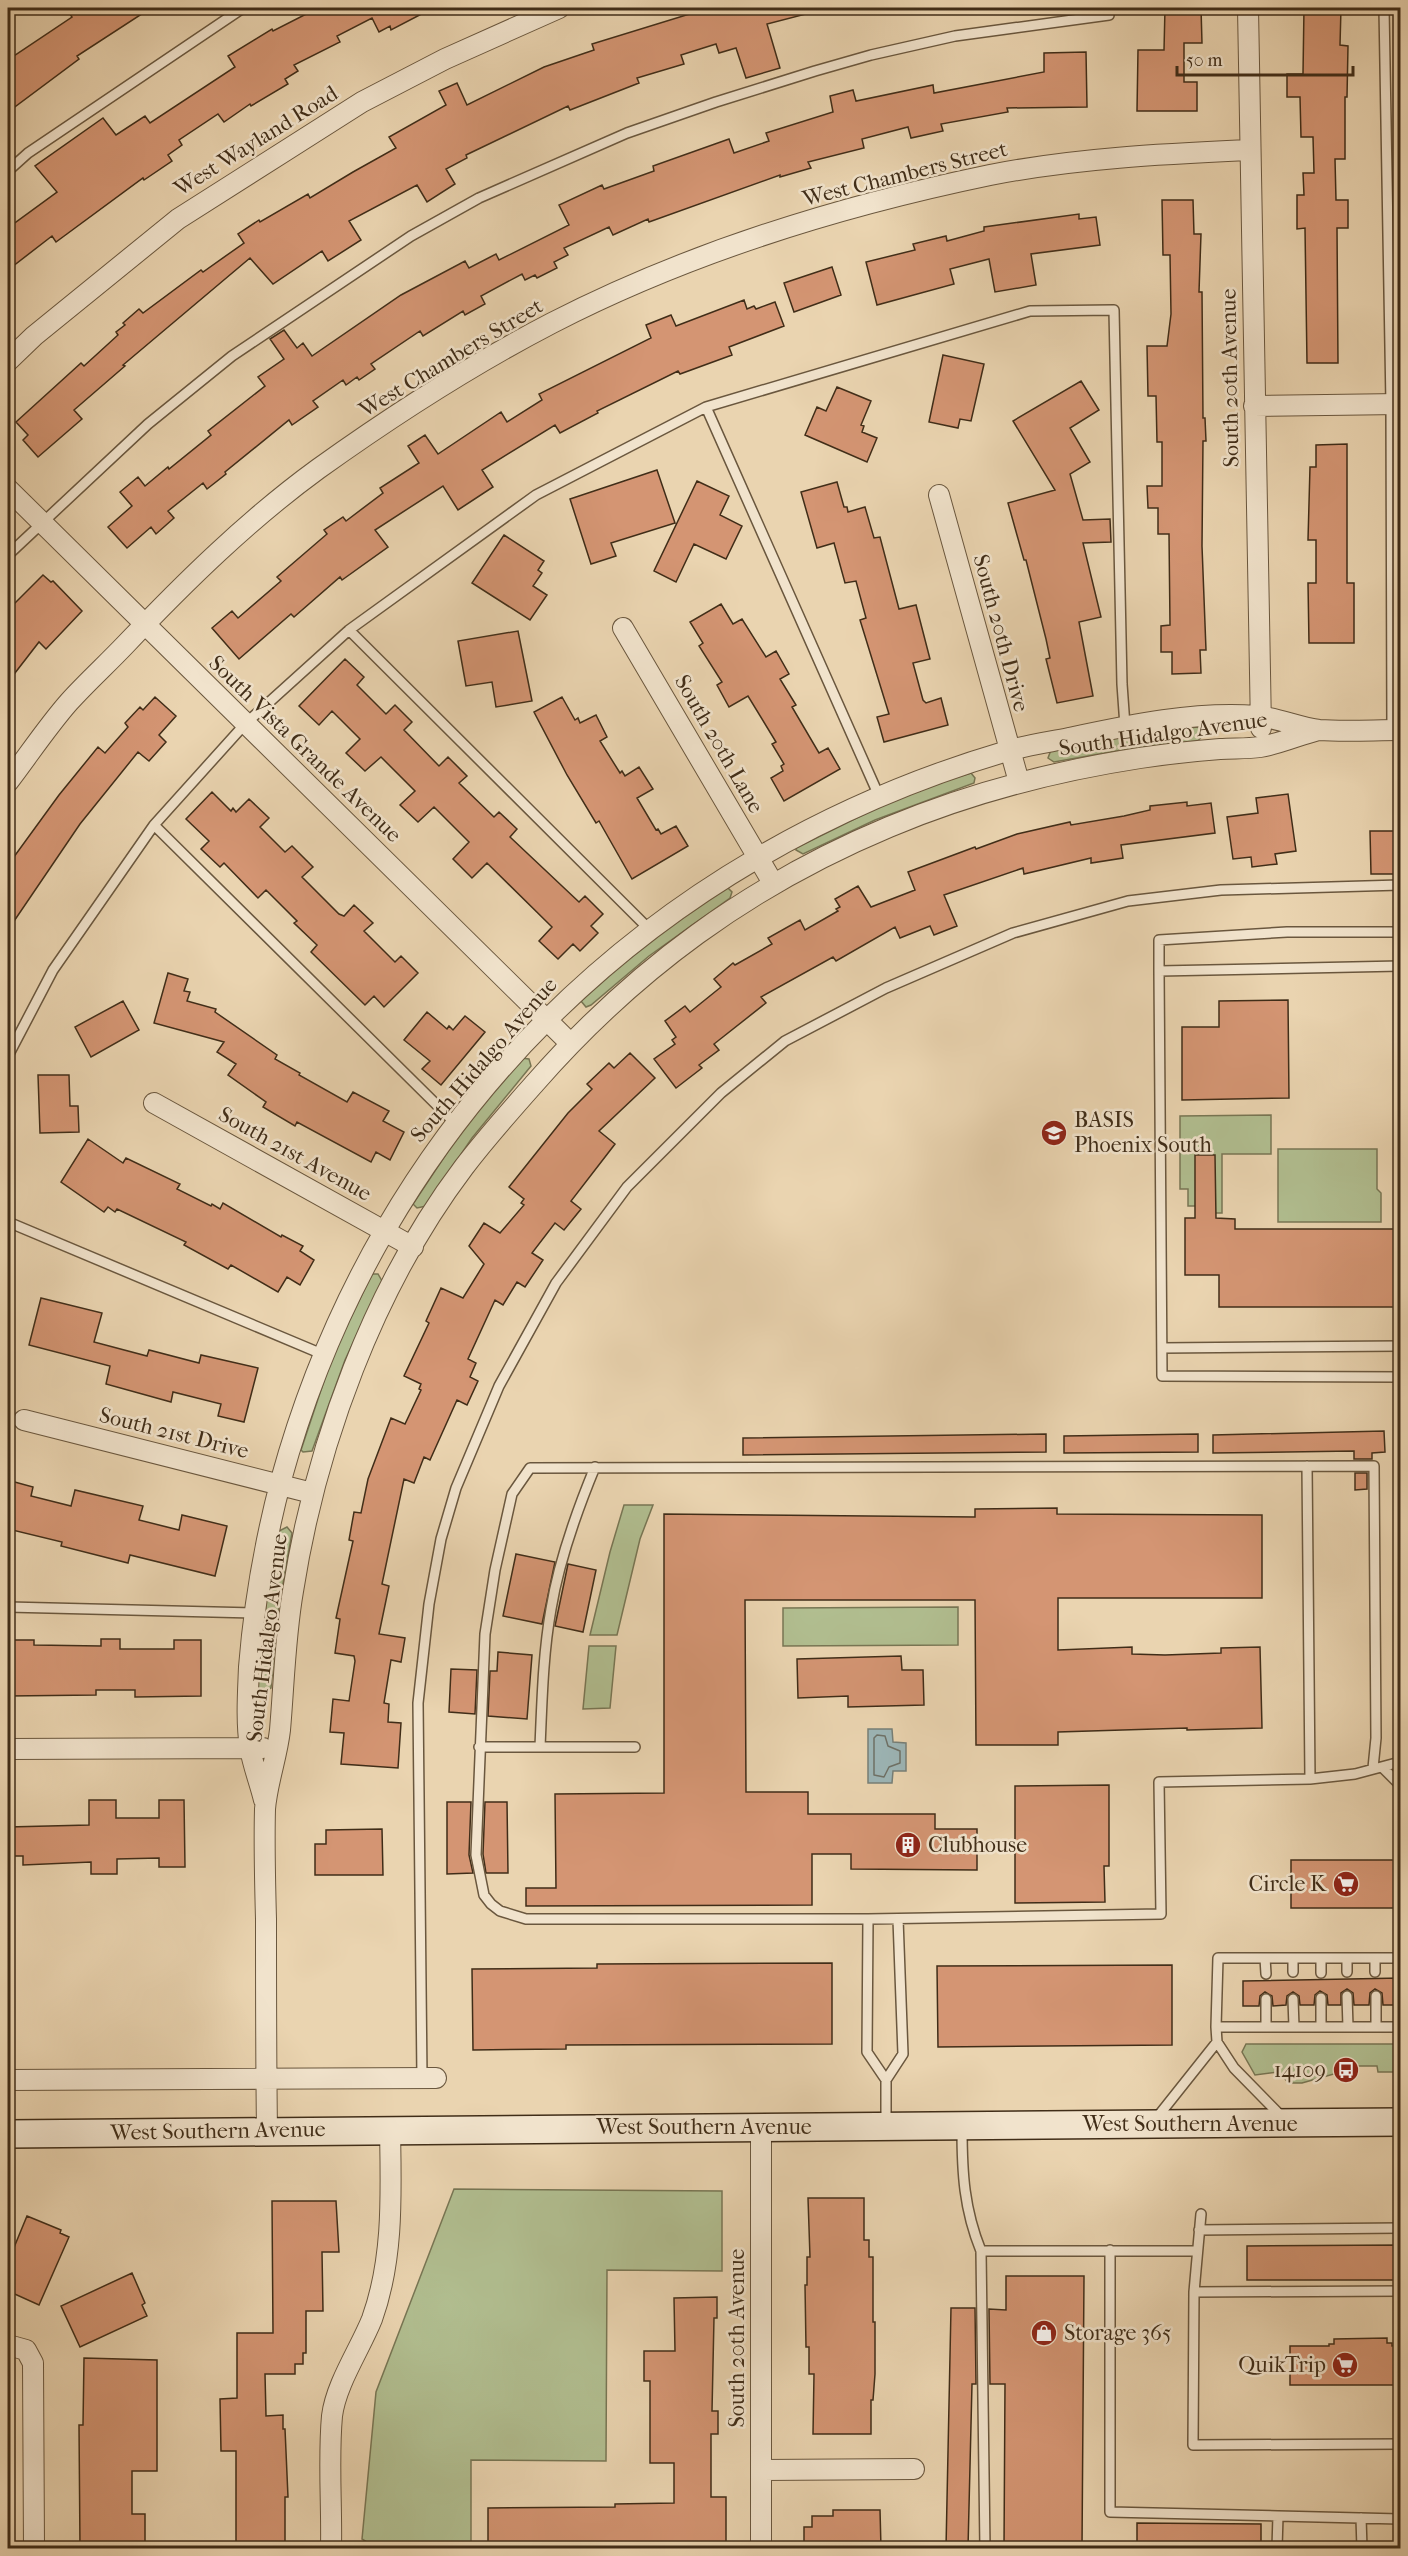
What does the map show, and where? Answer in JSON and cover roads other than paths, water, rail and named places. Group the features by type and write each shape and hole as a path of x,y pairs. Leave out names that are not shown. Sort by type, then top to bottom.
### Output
{"main road":[{"name":"West Southern Avenue","path":"8,2134 1401,2122"}],"street":[{"name":"West Wayland Road","path":"8,361 34,336 178,219 285,150 362,102 445,59 559,8"},
{"name":"South 20th Avenue","path":"1248,8 1261,747"},
{"name":"West Chambers Street","path":"8,782 69,702 222,549 317,470 500,351 618,292 738,245 892,198 993,175 1138,156 1250,150"},
{"path":"1254,406 1396,404"},
{"name":"South Vista Grande Avenue","path":"8,489 570,1042"},
{"name":"South 20th Drive","path":"939,495 1008,751 1019,782"},
{"name":"South 20th Lane","path":"623,628 773,883"},
{"name":"South Hidalgo Avenue","path":"265,1803 250,1748 248,1693 255,1613 269,1529 280,1485 292,1441 322,1354 361,1274 406,1193 455,1123 547,1019 609,961 703,891 757,856 879,796 1008,751 1125,726 1224,716 1261,716 1318,730"},
{"path":"1318,730 1396,730"},
{"name":"South Hidalgo Avenue","path":"267,2130 265,1803 278,1748 292,1595 312,1493 325,1448 355,1366 394,1280 463,1168 570,1042 626,989 690,937 773,883 829,854 894,825 1019,782 1141,758 1205,750 1261,747 1318,730"},
{"name":"South 21st Avenue","path":"154,1103 413,1247"},
{"name":"South 21st Drive","path":"24,1420 312,1493"},
{"path":"8,1749 278,1748"},
{"path":"8,2080 429,2078"},
{"name":"South 20th Avenue","path":"760,2127 761,2548"},
{"path":"331,2548 332,2414 372,2318 384,2271 391,2214 390,2129"},
{"path":"17,2348 33,2363 33,2548"},
{"path":"760,2470 914,2469"}],"lane":[{"path":"8,171 28,153 243,8"},
{"path":"8,555 44,524 148,424 232,356 411,236 479,198 627,133 804,74 872,55 955,36 1109,15 1109,8"},
{"path":"1384,8 1396,404 1396,730"},
{"path":"8,1056 52,970 154,825 245,724 349,630 536,495 706,407 1030,311 1114,310 1122,684 1125,726"},
{"path":"706,407 879,796"},
{"path":"349,630 650,930"},
{"path":"154,825 455,1123"},
{"path":"429,2078 418,1703 429,1604 441,1539 456,1488 499,1386 556,1283 627,1187 721,1093 785,1041 886,988 1012,933 1128,901 1221,890 1401,885"},
{"path":"1401,932 1287,932 1159,940 1162,1376 1401,1377"},
{"path":"1159,971 1401,966"},
{"path":"8,1222 322,1354"},
{"path":"1163,1348 1401,1346"},
{"path":"1306,1466 1310,1779"},
{"path":"1401,1762 1378,1768 1355,1774 1310,1779 1159,1782 1161,1914 898,1919 526,1919 500,1911 484,1895 476,1855 485,1634 495,1570 512,1494 530,1468 1374,1466 1378,1768 1401,1785"},
{"path":"540,1747 545,1653 551,1607 573,1521 595,1467"},
{"path":"8,1607 255,1613"},
{"path":"479,1747 634,1746"},
{"path":"868,1919 867,2052 886,2080"},
{"path":"886,2126 886,2080 903,2054 898,1919"},
{"path":"1288,2123 1234,2068 1217,2042 1218,1958 1401,1958"},
{"path":"1265,1958 1266,1974"},
{"path":"1293,1958 1293,1972"},
{"path":"1321,1958 1321,1973"},
{"path":"1347,1958 1347,1972"},
{"path":"1375,1958 1375,1972"},
{"path":"1347,1996 1348,2027"},
{"path":"1376,1996 1376,2027"},
{"path":"1321,1998 1321,2027"},
{"path":"1266,1999 1266,2027"},
{"path":"1293,1999 1294,2027"},
{"path":"1216,2027 1401,2027"},
{"path":"1151,2124 1217,2042"},
{"path":"962,2125 963,2179 970,2224 981,2251 985,2548"},
{"path":"1201,2214 1194,2292 1193,2445 1401,2444"},
{"path":"1199,2230 1401,2228"},
{"path":"1110,2250 1110,2512 1401,2520"},
{"path":"981,2251 1197,2252"},
{"path":"1194,2292 1401,2291"},
{"path":"1278,2516 1278,2548"},
{"path":"1361,2518 1362,2548"}],"water":[{"path":"868,1729 892,1729 893,1742 906,1743 906,1771 893,1771 892,1783 868,1783"}],"place":[{"name":"BASIS Phoenix South","path":"1054,1133"},
{"name":"Clubhouse","path":"908,1845"},
{"name":"Circle K","path":"1346,1884"},
{"name":"14109","path":"1346,2070"},
{"name":"Storage 365","path":"1044,2333"},
{"name":"QuikTrip","path":"1345,2365"}]}
